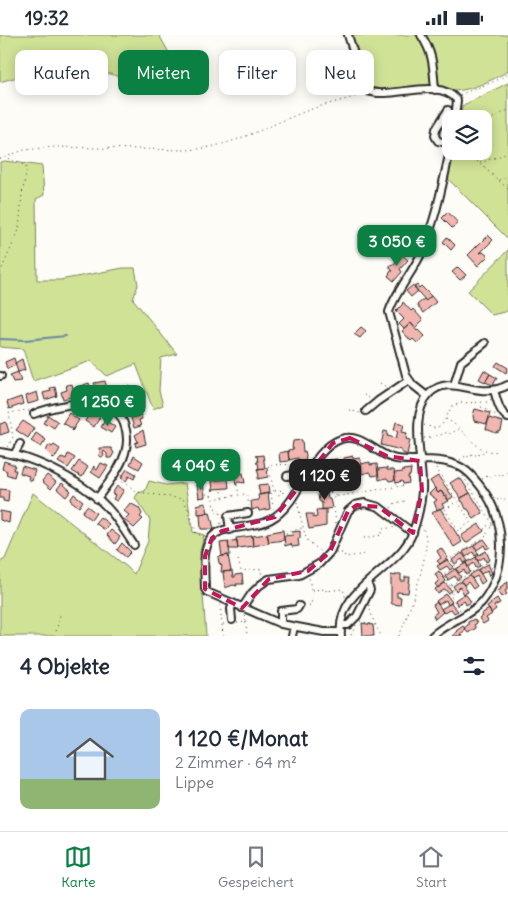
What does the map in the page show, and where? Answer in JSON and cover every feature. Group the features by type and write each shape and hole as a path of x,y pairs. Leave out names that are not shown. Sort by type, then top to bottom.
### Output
{"street":[{"path":"348,35 353,50"},
{"path":"422,35 430,48 435,90"},
{"path":"374,93 435,90 449,93 455,98 457,103 456,110"},
{"path":"442,120 434,136 442,142"},
{"path":"426,396 409,380 403,368 389,311 412,272 425,243 448,160"},
{"path":"454,385 461,362 485,343"},
{"path":"366,411 409,380"},
{"path":"341,631 347,606 355,594 395,559 412,533 422,491 418,425 420,409 426,396 441,386 454,385 495,393 508,385"},
{"path":"495,393 498,406 506,417"},
{"path":"34,414 44,409 90,402 109,406 119,414 127,435 125,452 97,499"},
{"path":"366,583 370,590 368,596 353,621 341,631 281,625 208,592 205,589 204,556 212,538 222,531 261,524 281,512 326,449 342,439 359,440 394,459 446,461 466,470 492,503 501,526 504,549 499,573 482,602 441,628 432,636"},
{"path":"14,455 20,444"},
{"path":"2,453 14,455 50,468 66,477 97,499 111,513 134,545"},
{"path":"286,475 304,473 307,475"},
{"path":"242,608 252,593 269,579 299,575 319,564 329,554 348,511 355,505 371,504 387,513 412,533"},
{"path":"230,529 228,516 249,512"},
{"path":"232,620 231,609 233,603"},
{"path":"281,625 281,611 297,609 298,606"},
{"path":"292,636 294,627"}],"path":[{"path":"455,98 469,90 496,81 508,74"},
{"path":"0,159 24,150 54,147 206,149 232,141 305,111 362,95"},
{"path":"492,119 508,110"},
{"path":"480,163 508,153"},
{"path":"0,273 19,230 22,194 27,169 24,165 6,157"},
{"path":"476,160 508,189"},
{"path":"499,180 508,177"},
{"path":"380,383 393,391"},
{"path":"418,425 429,425 435,428 442,425 452,406 460,403 488,402 495,393"},
{"path":"364,395 376,403"},
{"path":"481,407 496,416 506,417"},
{"path":"2,453 13,437 9,413 26,410 34,414"},
{"path":"349,410 360,413 366,411"},
{"path":"446,419 455,423 464,435 483,449 500,451"},
{"path":"418,439 429,438 433,435 434,437 448,432 450,434 460,428"},
{"path":"457,465 460,459 467,455 468,457 478,453 479,455 487,449"},
{"path":"432,461 471,523 458,531 445,510 457,501"},
{"path":"275,517 271,492 274,491 268,465 305,464 307,475"},
{"path":"477,482 486,476 488,478 492,475 502,473 504,475 508,472"},
{"path":"113,475 138,492 183,499 190,513 196,535 212,538"},
{"path":"464,615 450,595 454,592 444,575 456,567 450,559 488,535 484,529 492,523 462,477 465,476 466,478"},
{"path":"334,497 338,491 336,482"},
{"path":"237,485 239,495"},
{"path":"274,491 283,490 283,493 278,495"},
{"path":"222,491 223,497"},
{"path":"213,499 245,493 247,495 249,512"},
{"path":"206,494 212,495 214,509 219,509 216,512 220,512 222,531"},
{"path":"295,494 306,539 329,554 344,553 345,557 366,554"},
{"path":"492,503 501,498 502,501 506,498 508,499"},
{"path":"387,513 395,503 405,501"},
{"path":"208,504 212,503"},
{"path":"399,636 405,623 426,551 426,537 417,517"},
{"path":"290,532 292,526"},
{"path":"364,537 382,535 382,529 402,526"},
{"path":"286,533 302,528"},
{"path":"238,560 241,571 261,569 262,583"},
{"path":"450,586 488,562 494,571 499,573"},
{"path":"308,571 312,590 313,602 311,602 311,605"},
{"path":"312,590 343,589 347,606"},
{"path":"368,596 370,613 377,630 382,636"},
{"path":"55,636 60,615"},
{"path":"351,635 359,621 376,625"},
{"path":"246,622 247,636"},
{"path":"222,624 223,636"}],"highlighted area":[{"path":"350,438 387,456 420,461 422,491 413,533 379,507 357,505 348,511 330,552 308,571 269,579 242,608 205,589 205,556 212,538 222,531 275,517 333,443"}],"green space":[{"path":"0,35 159,35 167,50 118,50 117,76 108,74 108,50 15,50 15,78 0,82"},
{"path":"350,35 418,35 430,54 432,85 429,87 374,91 374,50 355,50"},
{"path":"424,35 508,35 508,71 472,88 451,91 443,88 437,80 433,50"},
{"path":"508,83 508,239 448,179 452,160 492,160 492,110 462,110 462,106"},
{"path":"0,162 42,166 44,195 36,199 37,280 60,280 123,268 135,268 138,285 133,299 177,354 161,358 159,391 163,405 153,409 136,364 107,376 91,361 33,381 23,349 0,347"},
{"path":"508,250 508,311 492,315 468,291"},
{"path":"149,481 166,485 185,483 193,532 204,535 200,552 206,636 0,636 0,562 5,559 33,493 134,574 148,541 150,520 135,498 138,493 145,491"}],"building":[{"path":"448,212 458,223 452,228 442,218"},
{"path":"488,235 493,240 480,253 483,252 488,256 478,266 468,255"},
{"path":"447,237 455,245 451,250 443,242"},
{"path":"399,252 408,260 400,269 402,272 394,281 388,276 393,271 390,265 398,260 396,253"},
{"path":"458,267 466,275 460,280 452,272"},
{"path":"413,285 418,291 411,297 406,291"},
{"path":"417,285 419,288 421,286 431,296 426,301 414,287"},
{"path":"431,296 436,302 423,313 417,305 424,299 426,301"},
{"path":"403,302 423,320 415,328 411,323 404,329 399,324 404,319 396,311"},
{"path":"411,323 417,331 418,329 425,336 417,343 413,339 411,341 402,331"},
{"path":"361,327 366,331 360,338 354,334"},
{"path":"14,358 16,365 7,369 5,362"},
{"path":"22,359 25,370 18,372 15,363"},
{"path":"498,362 508,368 506,373 495,366"},
{"path":"484,370 490,374 485,382 479,379"},
{"path":"18,372 21,381 13,382 10,375"},
{"path":"490,374 497,378 493,385 485,382"},
{"path":"105,381 108,392 99,394 94,383"},
{"path":"89,383 92,394 90,388 85,389 87,396 86,394 78,397 78,387"},
{"path":"72,384 75,396 63,399 61,392 67,390 66,385"},
{"path":"130,386 131,388 134,387 137,395 122,399 121,389"},
{"path":"55,387 57,396 45,400 43,393 51,391 50,388"},
{"path":"37,392 39,401 28,404 26,396"},
{"path":"21,397 23,404 9,409 7,402"},
{"path":"138,400 139,405 135,406 137,412 130,414 126,404"},
{"path":"475,409 490,413 487,424 474,421"},
{"path":"91,411 100,417 94,427 85,421"},
{"path":"69,413 79,420 72,431 73,429 62,424"},
{"path":"48,415 58,422 54,428 43,423"},
{"path":"141,415 142,419 139,420 141,426 134,428 131,418"},
{"path":"489,418 503,422 501,431 496,433 486,429"},
{"path":"105,420 115,427 111,433 101,427"},
{"path":"23,421 34,428 28,438 16,430"},
{"path":"6,422 9,432 0,435 0,424"},
{"path":"396,422 404,424 402,432 407,433 406,439 410,440 407,455 401,452 401,450 381,445 384,431 388,432 387,436 396,438 398,431 394,430"},
{"path":"143,430 146,444 136,447 135,443 138,442 135,435"},
{"path":"36,433 46,440 41,447 31,441"},
{"path":"302,440 303,452 305,451 306,455 305,462 299,463 298,458 289,460 288,450 294,449 292,448 293,441"},
{"path":"49,445 52,447 54,445 60,449 54,459 46,451"},
{"path":"99,448 111,448 114,453 111,458 107,458 107,454 104,451 104,456 99,456"},
{"path":"288,451 289,461 280,462 279,453"},
{"path":"68,454 75,458 68,468 58,462 62,457 66,459"},
{"path":"263,455 265,468 259,469 258,463 256,463 258,462 257,456 255,456"},
{"path":"134,456 143,462 139,469 130,464"},
{"path":"353,456 353,459 360,458 361,466 346,470 344,458"},
{"path":"337,459 338,461 344,460 346,471 345,469 333,472 333,469 329,470 328,460"},
{"path":"4,461 15,465 13,470 16,470 14,477 6,474 7,471 2,469"},
{"path":"79,461 88,467 82,477 72,471"},
{"path":"370,462 370,465 377,464 378,475 372,476 369,472 362,474 361,464"},
{"path":"101,463 108,466 100,478 91,472 94,466 97,470"},
{"path":"22,466 35,470 32,481 28,479 29,476 20,473"},
{"path":"329,467 330,476 320,478 319,468"},
{"path":"267,468 268,477 257,479 259,476 257,469"},
{"path":"387,468 387,470 394,470 395,480 389,481 386,478 379,480 378,469"},
{"path":"127,469 136,474 134,479 129,476 126,481 121,478"},
{"path":"411,469 410,476 408,476 409,483 403,484 402,481 396,483 394,473"},
{"path":"243,473 245,483 238,482 236,485 234,474"},
{"path":"47,475 56,482 51,489 42,481"},
{"path":"438,476 453,497 448,500 446,494 444,496 441,491 438,493 430,481"},
{"path":"327,477 331,492 322,494 321,485 318,485 317,478"},
{"path":"458,478 459,480 461,479 470,493 461,498 450,483"},
{"path":"228,479 229,488 213,489 213,491 212,481"},
{"path":"62,483 71,491 66,497 57,489"},
{"path":"203,483 205,497 198,498 197,485"},
{"path":"268,484 269,493 260,495 258,485"},
{"path":"117,486 124,490 117,501 113,499 115,495 112,494"},
{"path":"435,488 438,493 441,491 449,501 442,504 444,507 437,510 434,502 437,500 429,494"},
{"path":"0,489 9,490 8,502 0,498"},
{"path":"268,493 270,509 259,511 258,508 252,510 251,501 259,500 258,495"},
{"path":"327,493 332,508 322,510 322,503 319,501 318,494"},
{"path":"470,493 483,513 474,519 461,501 461,498"},
{"path":"74,494 83,501 79,507 70,500"},
{"path":"130,503 139,508 142,514 140,517 143,519 134,528 124,520 129,515 124,511"},
{"path":"206,503 208,513 198,514 198,507 196,505"},
{"path":"87,506 96,513 91,520 82,512"},
{"path":"440,508 462,542 454,547 432,513"},
{"path":"326,509 326,526 309,529 306,514 313,514 313,518 317,517 316,510"},
{"path":"0,511 10,513 9,523 0,520"},
{"path":"210,512 214,529 201,529 200,514"},
{"path":"100,517 109,524 105,530 95,523"},
{"path":"479,524 484,531 466,543 461,536"},
{"path":"111,530 120,537 115,544 107,535"},
{"path":"283,530 284,540 269,542 267,533"},
{"path":"300,531 299,546 292,547 291,544 285,546 284,536 293,535 292,532"},
{"path":"267,534 269,543 253,546 252,536"},
{"path":"252,536 253,546 238,548 236,538"},
{"path":"484,539 490,547 486,549 484,545 477,550 474,545"},
{"path":"237,540 238,549 229,549 228,542"},
{"path":"228,542 230,555 222,556 220,543"},
{"path":"122,543 131,552 126,557 117,550"},
{"path":"473,546 479,554 475,556 473,552 466,557 463,552"},
{"path":"441,548 448,558 440,564 437,561 441,558 437,551"},
{"path":"486,551 490,560 486,562 484,557 478,561 476,557"},
{"path":"462,553 468,561 464,563 462,559 455,564 452,560"},
{"path":"228,555 231,571 221,572 222,566 219,563 218,557"},
{"path":"476,557 480,566 476,568 474,563 468,567 466,563"},
{"path":"447,560 454,567 450,570 447,566 440,570 437,566"},
{"path":"466,563 470,572 466,575 464,570 459,573 456,569"},
{"path":"488,564 492,573 489,576 487,570 481,574 478,570"},
{"path":"455,569 461,577 457,580 455,576 448,580 445,576"},
{"path":"232,571 233,577 242,574 243,584 236,584 237,586 233,585 225,588 223,572"},
{"path":"439,571 446,581 438,588 435,584 439,581 435,574"},
{"path":"479,571 485,581 481,584 477,576 472,579 470,575"},
{"path":"396,574 401,574 401,581 405,581 405,577 410,577 408,593 397,592 397,597 401,597 400,605 392,604 391,602 391,575 396,576"},
{"path":"470,576 477,586 473,589 468,582 464,585 461,581"},
{"path":"462,582 468,592 464,594 460,587 456,591 453,586"},
{"path":"508,582 508,589 505,591 507,594 502,597 498,591 501,589 500,587"},
{"path":"445,583 452,591 448,593 445,589 438,594 435,589"},
{"path":"446,594 452,602 448,605 446,600 438,605 436,601"},
{"path":"464,594 471,602 466,605 464,600 457,605 455,600"},
{"path":"497,598 500,603 494,606 496,609 491,613 487,607"},
{"path":"437,602 443,612 435,619 433,615 437,612 433,605"},
{"path":"451,603 458,611 454,613 451,609 444,613 441,609"},
{"path":"489,609 492,614 486,618 488,621 483,624 479,618 482,616 481,614"},
{"path":"474,619 477,623 474,625 476,628 468,633 464,628 468,625 468,622"},
{"path":"362,623 373,625 374,636 363,636"},
{"path":"463,626 466,630 460,634 462,636 453,635 456,631"}],"waterway":[{"path":"0,339 25,340 66,336"}]}
